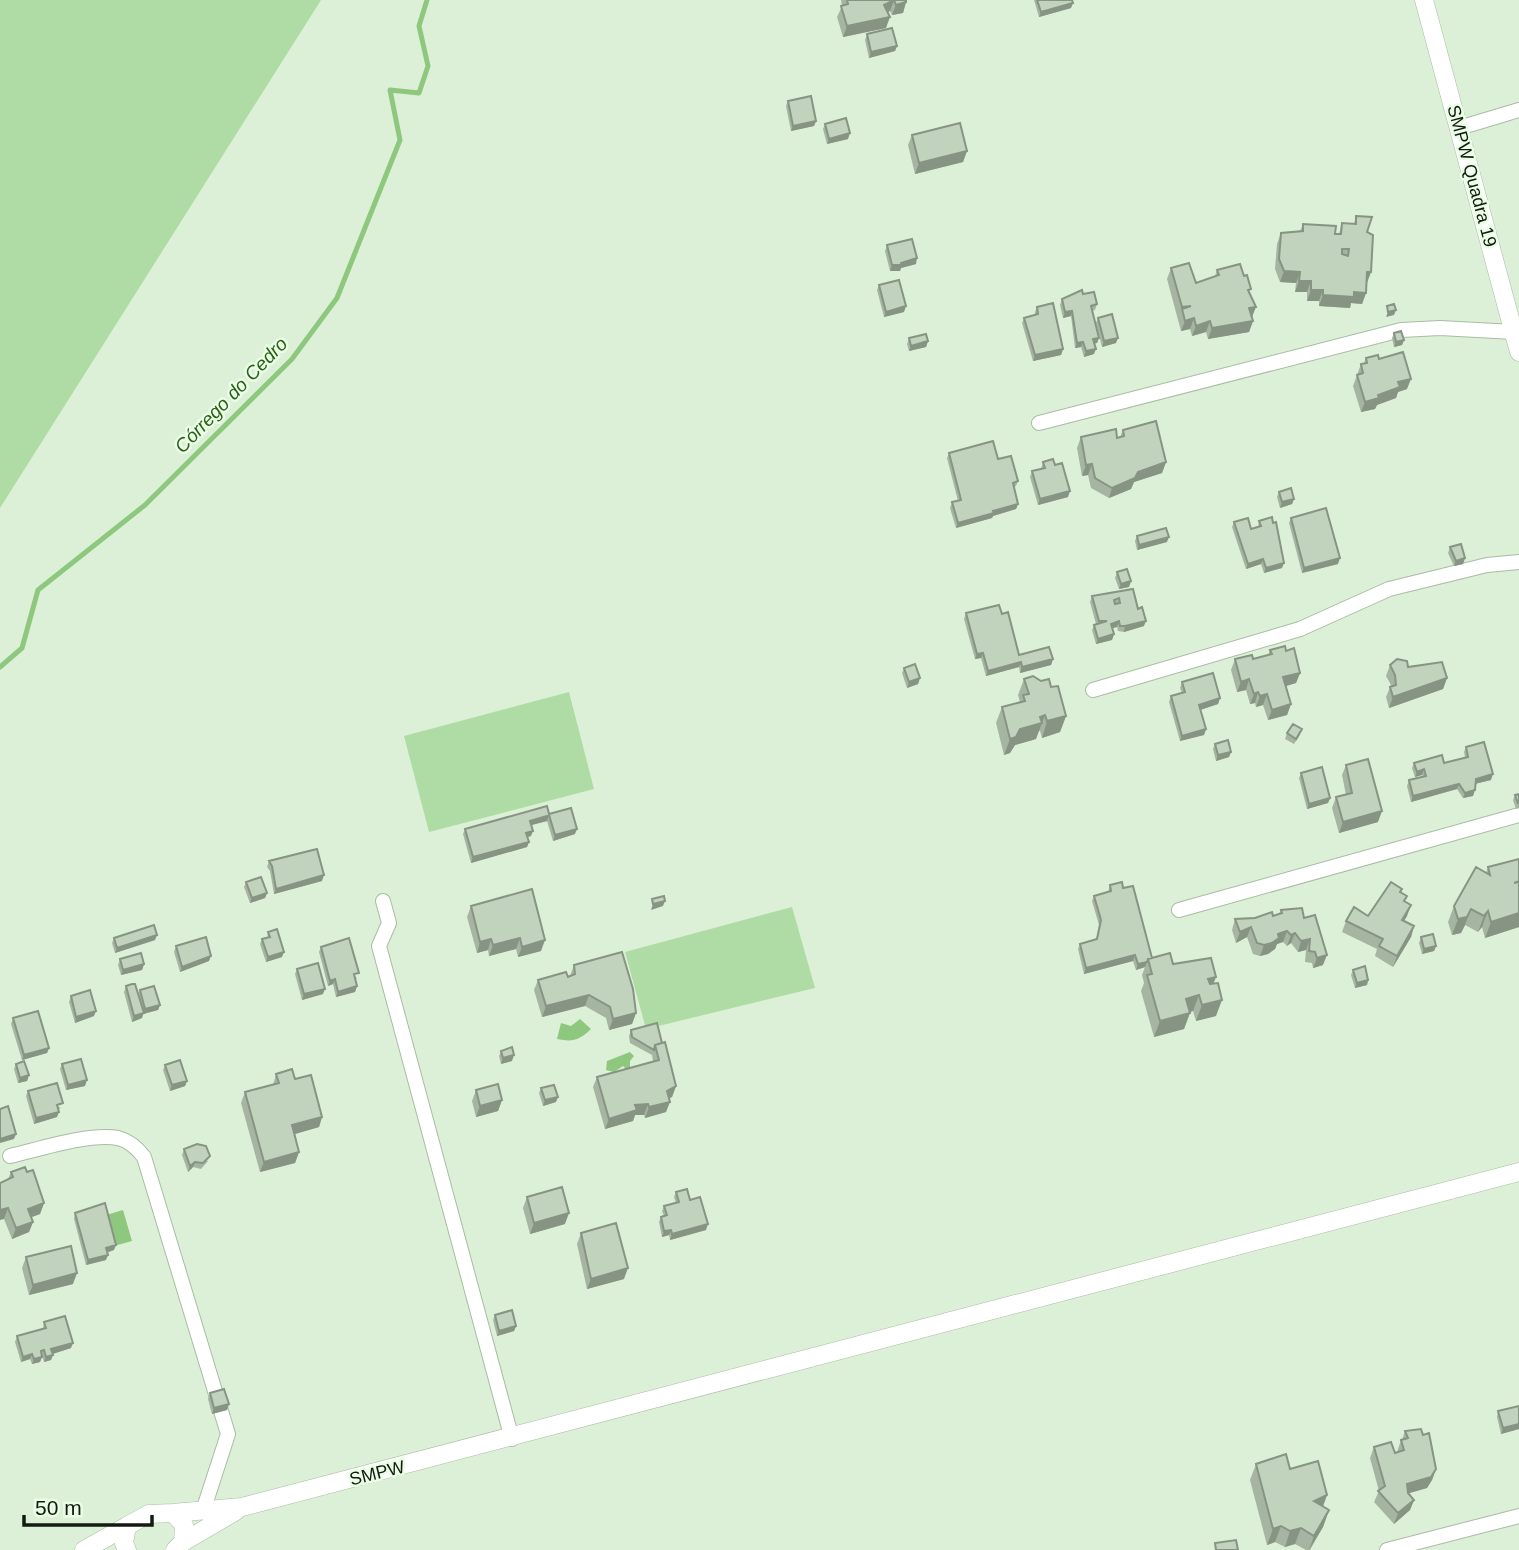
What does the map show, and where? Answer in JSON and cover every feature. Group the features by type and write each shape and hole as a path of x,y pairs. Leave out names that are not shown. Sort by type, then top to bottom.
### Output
{"street":[{"name":"SMPW Quadra 19","path":"1424,0 1459,128 1512,298 1514,332 1519,352"},
{"path":"1459,128 1519,110"},
{"path":"1039,423 1401,330 1440,328 1514,332"},
{"path":"1093,690 1300,629 1389,589 1487,565 1519,562"},
{"path":"1179,910 1519,815"},
{"path":"383,901 389,923 379,946 512,1439"},
{"path":"10,1156 64,1143 118,1138 136,1148 145,1157 228,1434 202,1511"},
{"name":"SMPW","path":"127,1526 149,1514 242,1507 512,1439 1519,1172"},
{"name":"SMPW","path":"179,1546 242,1507"},
{"path":"173,1513 184,1525 179,1546"},
{"path":"1387,1550 1519,1516"},
{"path":"84,1550 127,1526"},
{"path":"127,1526 124,1543 127,1550"}],"shaded area":[{"path":"0,0 321,0 0,508"},
{"path":"569,692 594,789 429,832 404,736"},
{"path":"792,907 815,988 646,1029 625,952"},
{"path":"580,1019 591,1029 587,1033 575,1040 557,1039 561,1023 571,1026"},
{"path":"630,1052 634,1056 630,1061 630,1069 627,1070 623,1066 614,1072 606,1070 607,1061"},
{"path":"123,1210 132,1241 114,1246 106,1215"}],"building":[{"path":"847,0 894,0 884,5 890,17 847,26 841,6 848,4"},
{"path":"894,0 906,0 906,2 896,5"},
{"path":"1037,0 1072,0 1073,3 1041,12"},
{"path":"892,28 897,46 871,52 867,34"},
{"path":"811,96 816,121 793,126 788,101"},
{"path":"846,118 850,133 829,139 825,124"},
{"path":"960,123 967,151 919,163 912,135"},
{"path":"1356,216 1372,217 1367,232 1373,235 1371,272 1367,272 1366,293 1354,292 1354,297 1323,295 1323,290 1311,290 1311,281 1299,281 1300,272 1284,271 1279,259 1281,233 1303,231 1303,224 1336,226 1335,234 1341,234 1342,223 1356,224","holes":["1342,249 1349,249 1348,256 1342,254"]},
{"path":"912,239 917,258 901,263 902,265 892,265 887,245"},
{"path":"1189,263 1196,283 1219,275 1217,270 1240,264 1244,276 1247,275 1251,289 1248,290 1256,307 1249,308 1253,321 1212,328 1210,321 1196,326 1194,318 1185,321 1182,309 1191,306 1182,307 1171,268"},
{"path":"899,280 906,306 886,312 879,285"},
{"path":"1082,290 1083,294 1094,292 1097,304 1091,306 1099,338 1093,339 1096,349 1086,351 1083,342 1077,343 1072,311 1065,312 1062,299"},
{"path":"1053,303 1063,349 1035,355 1024,318 1038,314 1037,307"},
{"path":"1394,304 1396,310 1388,312 1387,306"},
{"path":"1112,314 1118,338 1104,341 1098,318"},
{"path":"1401,331 1404,340 1396,342 1394,333"},
{"path":"926,334 928,341 911,346 909,338"},
{"path":"1403,352 1411,379 1398,382 1400,387 1365,402 1357,375 1363,373 1361,364 1367,363 1366,358 1378,355 1379,359"},
{"path":"1156,421 1166,462 1138,472 1135,478 1112,488 1095,478 1092,464 1086,465 1081,437 1116,429 1117,438 1124,436 1123,430"},
{"path":"993,441 998,459 1011,456 1018,481 1013,483 1018,504 958,523 952,502 961,500 949,453"},
{"path":"1053,459 1055,465 1062,463 1070,491 1040,499 1032,471 1045,468 1043,462"},
{"path":"1291,488 1294,499 1282,502 1279,492"},
{"path":"1326,508 1340,558 1304,568 1291,518"},
{"path":"1272,517 1273,523 1276,522 1284,563 1266,568 1263,559 1248,564 1234,522 1248,518 1251,529 1261,526 1259,521"},
{"path":"1166,528 1169,537 1139,545 1137,536"},
{"path":"1461,544 1465,558 1456,561 1450,547"},
{"path":"1127,569 1131,581 1121,584 1117,572"},
{"path":"1133,589 1138,609 1142,607 1146,621 1125,626 1120,626 1119,621 1111,624 1114,634 1098,639 1094,625 1107,621 1099,621 1092,596"},
{"path":"999,605 1002,614 1008,612 1019,655 1049,647 1053,659 1022,667 1021,662 988,671 983,653 977,654 966,613"},
{"path":"1285,646 1286,651 1294,648 1300,673 1283,677 1291,704 1272,710 1267,694 1254,694 1249,679 1241,682 1235,659 1252,655 1253,659 1272,654 1270,650"},
{"path":"1397,659 1407,661 1408,667 1442,662 1447,678 1393,697 1390,687 1396,685 1390,665"},
{"path":"915,664 920,678 909,682 904,668"},
{"path":"1213,673 1220,698 1199,705 1206,729 1182,736 1171,696 1185,692 1182,682"},
{"path":"1033,676 1041,681 1049,679 1051,687 1058,686 1066,716 1047,721 1045,715 1040,717 1042,723 1020,729 1016,737 1010,739 1002,707 1025,701 1023,695 1029,694 1024,679"},
{"path":"1293,724 1302,729 1296,739 1287,733"},
{"path":"1228,740 1231,752 1218,755 1215,744"},
{"path":"1484,742 1493,774 1476,779 1475,790 1465,793 1459,784 1413,796 1409,780 1426,776 1424,769 1417,772 1414,763 1442,755 1444,763 1468,757 1466,747"},
{"path":"1368,759 1382,811 1343,822 1336,797 1352,793 1346,765"},
{"path":"1322,767 1330,798 1309,804 1301,773"},
{"path":"547,806 549,814 571,808 577,829 555,835 549,815 530,821 533,831 526,833 529,842 473,857 465,829"},
{"path":"317,849 324,875 276,889 269,861"},
{"path":"1519,859 1519,881 1514,883 1519,882 1519,913 1491,922 1488,911 1484,916 1471,909 1467,917 1458,919 1454,906 1476,867 1490,875 1488,867"},
{"path":"261,877 267,893 252,898 246,882"},
{"path":"1122,882 1123,888 1133,886 1152,958 1138,964 1135,955 1086,968 1080,944 1097,939 1101,920 1094,896 1111,891 1110,885"},
{"path":"1391,882 1402,889 1400,892 1407,896 1404,901 1411,905 1402,920 1414,926 1397,956 1379,946 1383,939 1346,921 1354,907 1368,916"},
{"path":"532,889 545,940 522,947 520,938 493,945 491,939 480,942 471,906"},
{"path":"664,896 665,901 653,904 652,899"},
{"path":"1302,908 1304,918 1315,915 1327,955 1317,958 1315,952 1309,951 1310,939 1301,941 1295,933 1291,935 1287,931 1278,934 1279,938 1272,943 1257,943 1251,927 1240,932 1235,919 1255,918 1272,912 1273,916 1282,913 1281,910"},
{"path":"154,925 157,935 117,948 114,938"},
{"path":"277,929 284,952 268,957 262,939 270,937 268,932"},
{"path":"1433,934 1436,946 1424,949 1421,937"},
{"path":"206,937 211,956 182,967 176,946"},
{"path":"349,938 359,973 354,974 357,986 338,992 335,979 330,981 321,947"},
{"path":"622,952 633,989 636,1013 613,1019 610,1007 589,995 546,1006 538,980 566,972 568,977 575,974 574,965"},
{"path":"141,953 144,964 123,970 120,959"},
{"path":"1170,953 1173,964 1211,958 1216,977 1208,979 1210,984 1218,983 1222,1000 1202,1005 1199,995 1186,999 1190,1013 1160,1021 1147,975 1152,974 1148,959"},
{"path":"318,963 325,989 304,994 297,969"},
{"path":"1365,966 1368,980 1357,983 1353,970"},
{"path":"135,984 144,1013 134,1016 126,986"},
{"path":"154,986 160,1005 145,1009 140,990"},
{"path":"90,990 96,1011 76,1017 71,996"},
{"path":"38,1011 49,1048 24,1055 13,1018"},
{"path":"657,1023 662,1043 655,1045 654,1050 632,1037 631,1030"},
{"path":"665,1042 676,1086 667,1091 670,1102 649,1107 648,1104 635,1105 637,1110 609,1119 597,1077 659,1060 655,1045"},
{"path":"512,1047 514,1055 503,1058 501,1051"},
{"path":"81,1059 87,1080 68,1085 62,1064"},
{"path":"180,1060 187,1081 172,1085 165,1065"},
{"path":"24,1061 29,1075 20,1078 16,1064"},
{"path":"292,1069 295,1079 311,1075 322,1117 292,1125 299,1152 264,1162 245,1092 279,1083 276,1074"},
{"path":"57,1083 63,1103 57,1105 59,1112 36,1118 28,1091"},
{"path":"498,1084 502,1100 480,1106 476,1090"},
{"path":"554,1085 558,1097 545,1100 541,1088"},
{"path":"8,1106 16,1134 0,1139 0,1109"},
{"path":"197,1144 206,1146 210,1156 203,1163 195,1162 190,1166 184,1149"},
{"path":"25,1167 27,1172 33,1170 44,1203 28,1209 33,1222 16,1228 8,1208 0,1210 0,1183 13,1177 11,1172"},
{"path":"562,1187 569,1213 534,1223 527,1197"},
{"path":"687,1189 690,1200 700,1197 708,1224 672,1234 671,1230 664,1231 661,1217 667,1215 664,1206 679,1202 676,1192"},
{"path":"105,1203 116,1245 106,1248 108,1255 88,1260 75,1213"},
{"path":"616,1223 628,1268 591,1279 581,1233"},
{"path":"71,1246 77,1273 33,1285 26,1257"},
{"path":"512,1310 516,1326 499,1331 495,1315"},
{"path":"65,1316 73,1343 51,1349 53,1355 46,1357 44,1350 41,1351 42,1357 34,1359 32,1354 23,1357 17,1336 46,1328 44,1322"},
{"path":"224,1389 229,1404 214,1408 210,1393"},
{"path":"1519,1406 1519,1424 1503,1428 1498,1411"},
{"path":"1421,1429 1423,1435 1429,1433 1436,1469 1431,1477 1407,1484 1408,1493 1414,1500 1398,1513 1378,1491 1385,1486 1374,1447 1391,1442 1395,1453 1404,1450 1401,1440 1408,1438 1405,1431"},
{"path":"1286,1454 1290,1469 1318,1461 1327,1495 1314,1501 1329,1510 1314,1536 1301,1528 1290,1531 1281,1526 1273,1529 1256,1464"},
{"path":"1236,1540 1238,1550 1216,1550 1215,1543"}],"waterway":[{"name":"Córrego do Cedro","path":"0,667 22,648 38,590 145,505 292,359 337,298 400,140 390,90 419,93 428,66 419,26 427,0"}]}
